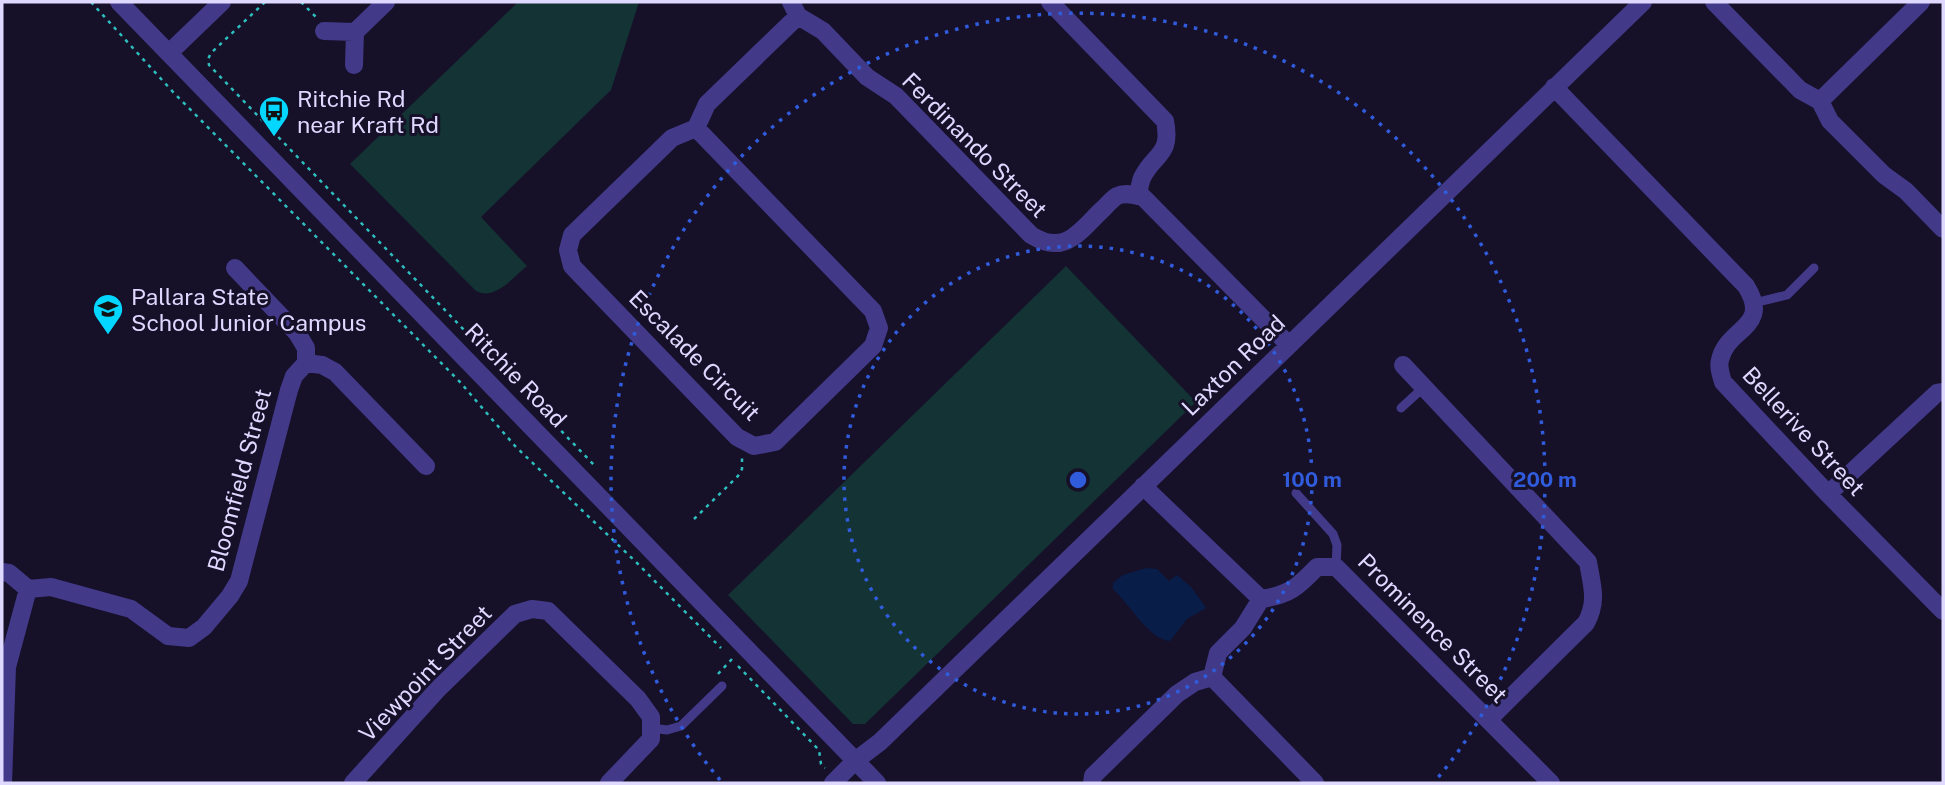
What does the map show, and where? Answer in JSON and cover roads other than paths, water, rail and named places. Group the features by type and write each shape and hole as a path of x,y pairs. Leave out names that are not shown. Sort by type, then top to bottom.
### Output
{"street":[{"name":"Ritchie Road","path":"119,2 877,783"},
{"path":"169,52 222,2"},
{"path":"324,32 355,32 386,2"},
{"path":"1050,2 1164,121 1168,136 1163,149 1142,178 1138,196 1143,197 1289,345"},
{"name":"Laxton Road","path":"835,781 880,742 1643,2"},
{"path":"1714,2 1800,90 1820,101 1830,121 1943,229"},
{"path":"1820,101 1921,2"},
{"path":"696,128 707,104 794,9"},
{"name":"Ferdinando Street","path":"794,9 823,31 867,77 896,96 1031,235 1043,243 1056,245 1070,240 1118,195 1138,196"},
{"path":"354,65 355,32"},
{"path":"1554,87 1746,286 1754,303"},
{"name":"Escalade Circuit","path":"696,128 873,311 879,328 873,346 775,442 754,446 737,437 572,266 569,252 572,236 673,138 696,128"},
{"path":"235,268 297,333 306,348 306,363 322,365 335,372 426,466"},
{"name":"Bellerive Street","path":"1754,303 1755,310 1751,321 1724,348 1719,362 1723,382 1943,611"},
{"name":"Bloomfield Street","path":"28,589 51,587 131,608 168,636 189,638 204,627 230,596 239,580 289,390 294,376 306,363"},
{"path":"1404,365 1588,562 1594,601 1593,610 1586,623 1489,719"},
{"path":"1828,494 1937,393 1943,392"},
{"path":"1143,486 1261,599 1243,628 1218,653 1212,677"},
{"name":"Prominence Street","path":"1261,599 1280,596 1291,590 1317,567 1336,567 1551,783"},
{"path":"2,572 9,573 28,589 7,667 3,783"},
{"name":"Viewpoint Street","path":"353,783 448,680 516,614 531,609 548,611 638,699 651,717 652,728"},
{"path":"1092,783 1093,776 1177,694 1195,682 1212,677"},
{"path":"1212,677 1315,783"},
{"path":"609,783 651,739 652,728"}],"lane":[{"path":"1754,303 1787,295 1814,268"},
{"path":"1401,408 1424,387"},
{"path":"1296,493 1333,534 1337,545 1336,567"},
{"path":"652,728 667,730 681,726 722,686"}],"water":[{"path":"1146,568 1157,569 1169,581 1177,575 1192,588 1206,608 1187,619 1170,641 1162,639 1147,628 1113,589 1113,583 1123,575"}],"place":[{"name":"Ritchie Rd near Kraft Rd","path":"274,138"},
{"name":"Pallara State School Junior Campus","path":"108,336"}]}
